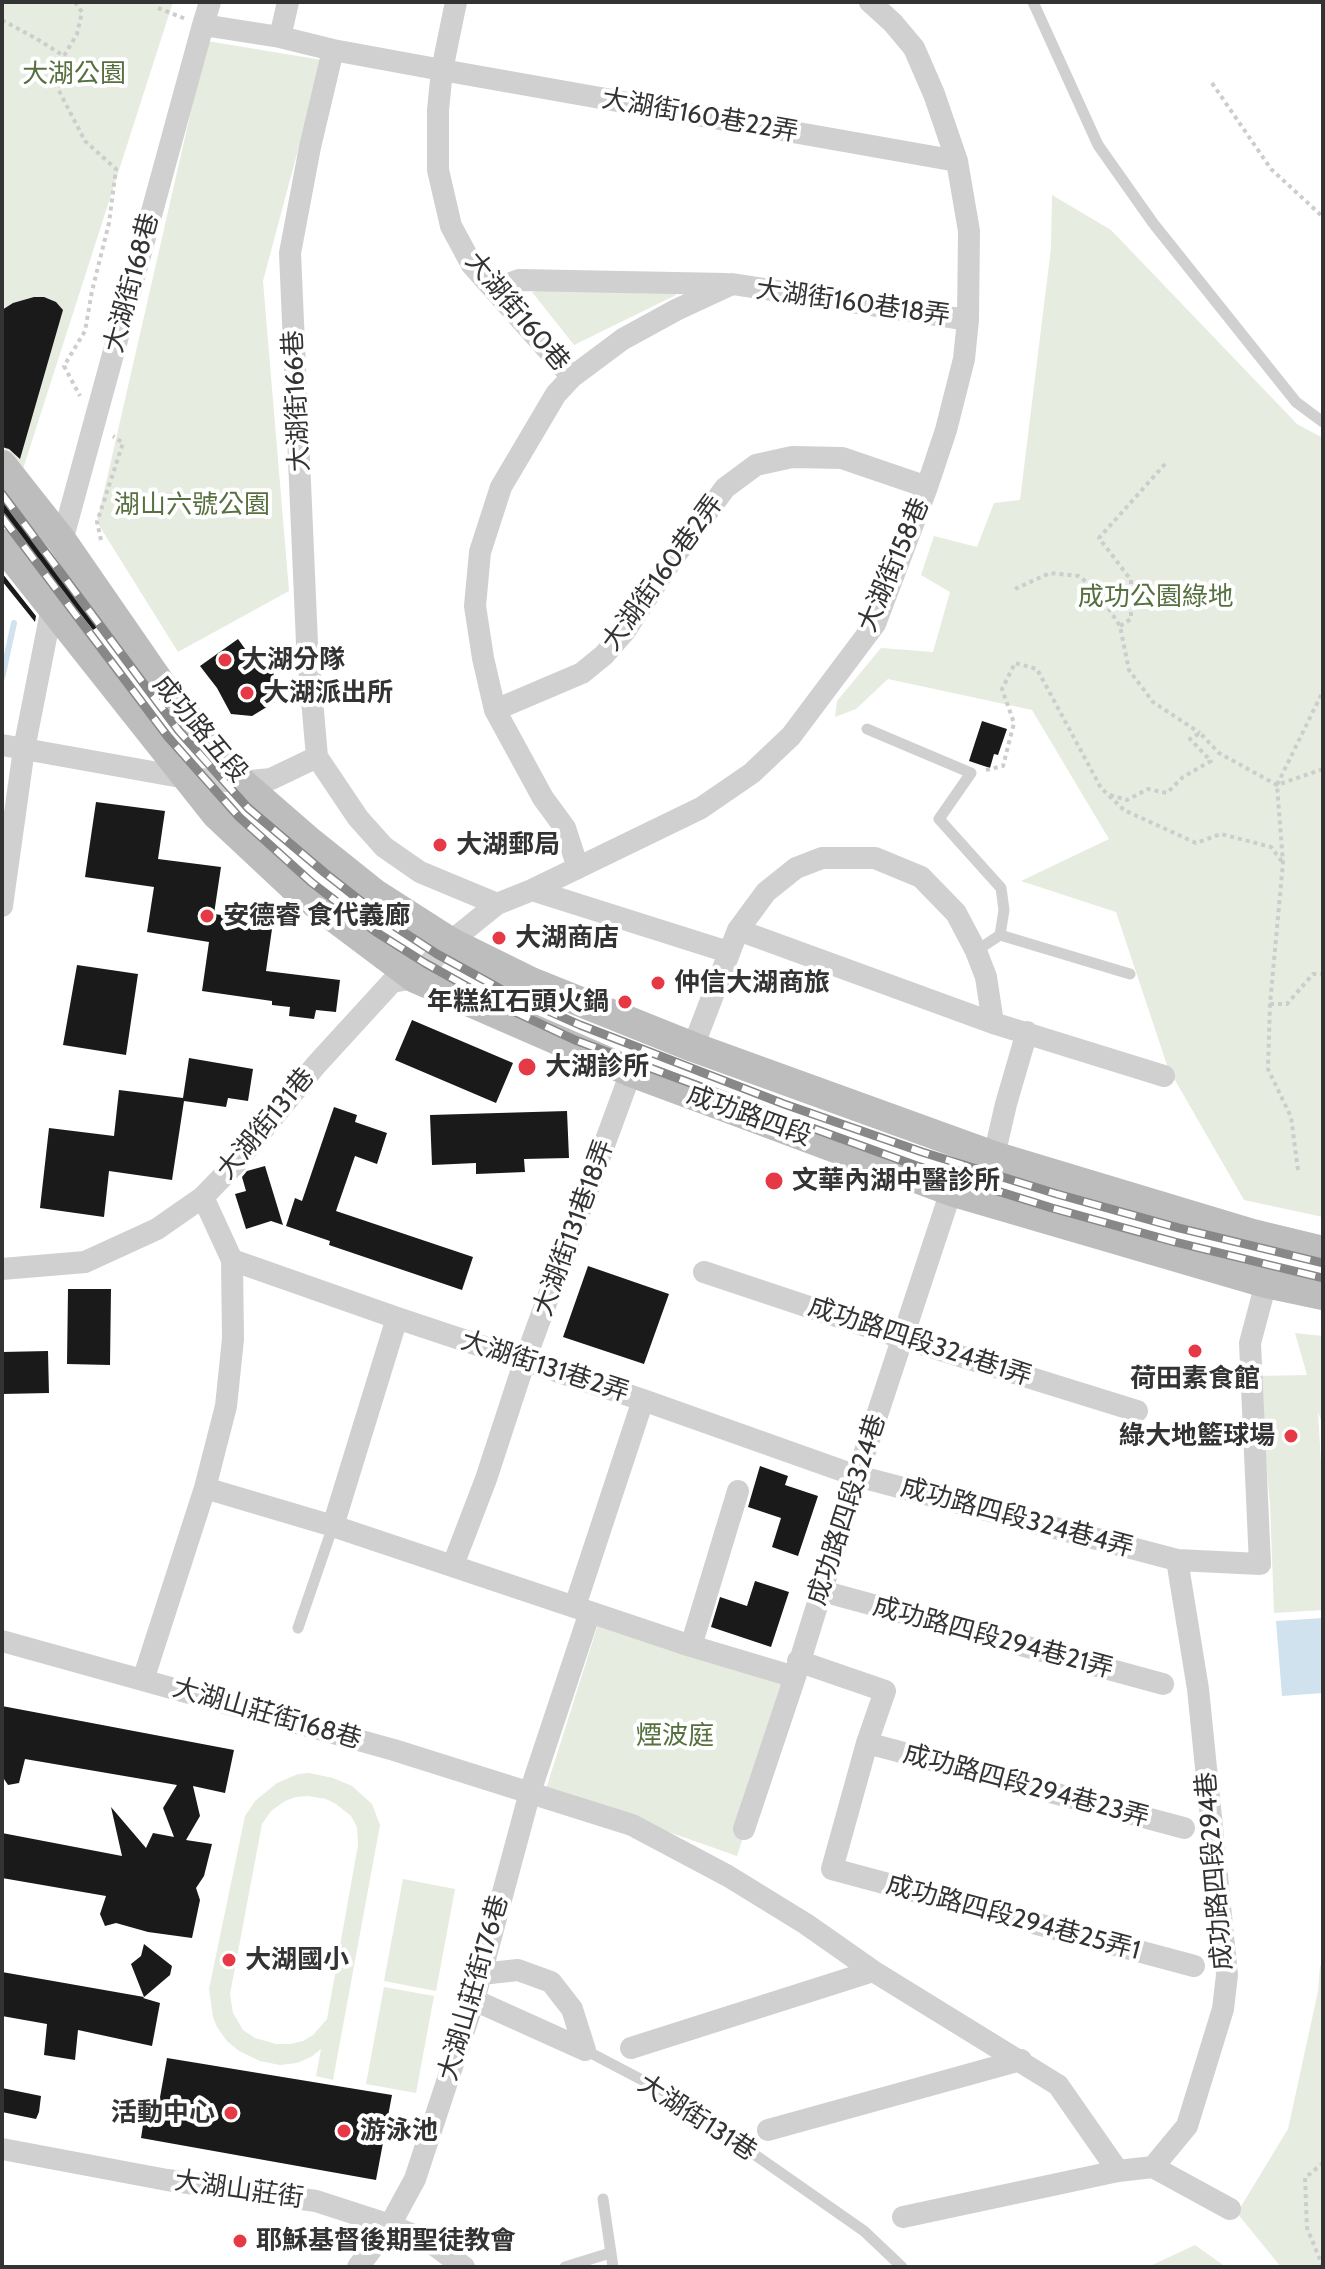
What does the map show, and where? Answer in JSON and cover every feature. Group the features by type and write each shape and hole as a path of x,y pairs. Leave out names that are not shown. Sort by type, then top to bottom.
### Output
{"main road":[{"name":"成功路五段","path":"2,465 62,541 169,696 241,782 375,894 450,942"},
{"name":"成功路五段","path":"2,544 216,814 295,888 415,978"},
{"name":"成功路四段","path":"450,942 531,982 693,1047 994,1156 1238,1230 1323,1251"},
{"name":"成功路四段","path":"415,978 631,1072 951,1191 1266,1283 1323,1295"}],"street":[{"name":"大湖街168巷","path":"62,541 210,2"},
{"path":"280,37 288,2"},
{"name":"大湖街160巷","path":"456,2 442,70 438,110 438,170 451,226 472,265 572,377 556,394 501,487 480,552 475,606 495,710 543,798 565,828 578,868"},
{"name":"大湖街158巷","path":"450,942 497,904 701,808 752,773 791,736 875,624 927,487 946,430 964,359 968,320 969,231 957,161 934,94 914,48 870,2"},
{"name":"大湖街160巷22弄","path":"203,25 957,161"},
{"name":"大湖街166巷","path":"317,757 307,643 290,253 333,50"},
{"path":"495,289 519,280 732,284"},
{"name":"大湖街160巷18弄","path":"572,377 623,339 732,284 968,320"},
{"name":"大湖街160巷2弄","path":"495,710 582,673 604,655 625,631 671,561 725,488 756,465 792,457 842,458 927,487"},
{"path":"2,906 13,747 52,607"},
{"path":"13,747 186,778 241,782 271,779 317,757 358,818 384,847 420,872 497,904"},
{"path":"693,1047 738,930 766,892 796,868 822,858 875,858 921,877 956,913 976,951 986,977 993,1023"},
{"path":"532,890 728,952"},
{"path":"738,930 993,1023 1164,1076"},
{"name":"大湖街131巷","path":"143,1680 205,1488 226,1406 233,1339 232,1260 203,1197 392,982 415,978 450,942"},
{"path":"951,1191 994,1156 1027,1032"},
{"name":"大湖街131巷18弄","path":"453,1565 631,1072"},
{"name":"成功路四段324巷","path":"744,1829 951,1191"},
{"path":"2,1269 85,1262 157,1229 203,1197"},
{"name":"大湖街131巷2弄","path":"232,1260 857,1476"},
{"name":"成功路四段324巷1弄","path":"704,1272 1137,1411"},
{"path":"1177,1560 1260,1564 1250,1343 1266,1283"},
{"path":"333,1526 397,1318"},
{"path":"643,1400 530,1792 632,1825 728,1876 806,1924 873,1971 1021,2060 1058,2085 1118,2171"},
{"name":"成功路四段324巷4弄","path":"857,1476 1177,1560"},
{"path":"205,1488 453,1565 691,1646 885,1691 867,1743"},
{"path":"691,1646 738,1491"},
{"name":"成功路四段294巷","path":"1153,2167 1187,2126 1223,2009 1227,1975 1198,1689 1177,1560"},
{"name":"成功路四段294巷21弄","path":"822,1591 1163,1684"},
{"name":"大湖山莊街168巷","path":"2,1641 394,1750 530,1792"},
{"name":"成功路四段294巷23弄","path":"867,1743 1184,1828"},
{"name":"成功路四段294巷25弄1","path":"867,1743 832,1869 1194,1966"},
{"name":"大湖山莊街176巷","path":"358,2267 390,2225 415,2179 474,2000 530,1792"},
{"path":"481,1974 518,1970 551,1982 572,2009 585,2050"},
{"path":"631,2048 873,1971"},
{"name":"大湖街131巷","path":"474,2000 585,2050"},
{"path":"768,2130 1021,2060"},
{"name":"大湖山莊街","path":"2,2149 167,2180 316,2201 390,2225 430,2242 464,2267"},
{"path":"903,2217 1118,2171 1153,2167 1230,2209"}],"lane":[{"path":"1033,2 1098,145 1153,223 1296,402 1323,422"},
{"path":"867,729 971,773 939,819 1001,888 1004,910 1000,935 976,951"},
{"path":"1000,935 1130,974"},
{"path":"298,1628 333,1526"},
{"name":"大湖街131巷","path":"585,2050 665,2092 864,2231 902,2267"},
{"path":"603,2199 613,2267"},
{"path":"565,2267 610,2253"}],"path":[{"path":"75,2 82,12 77,34 64,56 58,89 85,141 116,169 109,223 85,331 64,366 95,422 123,443 97,522 101,540"},
{"path":"158,8 203,25"},
{"path":"2,20 64,56"},
{"path":"1212,83 1271,169 1323,217"},
{"path":"1120,626 1131,619 1131,580 1099,538 1165,464"},
{"path":"1015,589 1050,573 1079,576 1097,591 1120,626 1129,670 1153,702 1200,733 1219,753 1277,785 1323,769"},
{"path":"971,773 1003,766 1014,723 1002,689 1015,663 1037,669 1101,788 1124,810 1196,843 1221,834 1271,847 1283,863"},
{"path":"1298,1170 1291,1117 1268,1069 1270,1004 1283,863 1277,785 1323,691"},
{"path":"1107,795 1127,800 1148,789 1167,793 1183,777 1211,761 1190,739 1200,733"},
{"path":"1270,1004 1287,1004 1313,974 1323,974"},
{"path":"1323,2163 1305,2178 1307,2228 1323,2267"}],"green space":[{"name":"大湖公園","path":"2,2 173,2 22,472 2,446"},
{"name":"湖山六號公園","path":"207,41 322,60 263,281 289,591 178,652 97,522"},
{"name":"成功公園綠地","path":"1052,195 1111,230 1297,424 1323,438 1323,1217 1244,1200 1168,1068 1116,912 1021,881 1109,839 1032,710 888,679 856,709 835,717 837,701 881,648 933,652 950,592 921,575 934,536 977,547 994,503 1020,500 1051,248"},
{"path":"551,287 675,288 676,295 574,345 532,292"},
{"path":"1295,1333 1323,1336 1323,1426 1318,1412 1323,1497 1323,1610 1274,1613 1270,1503 1257,1376 1307,1375"},
{"name":"煙波庭","path":"601,1615 795,1677 737,1856 546,1789"},
{"path":"298,1774 333,1778 352,1786 372,1804 380,1825 333,2080 316,2076 321,2049 297,2063 280,2065 260,2061 239,2051 217,2027 209,1989 245,1816 255,1801 277,1783","holes":["308,1796 326,1799 351,1816 357,1827 358,1845 327,2019 303,2041 276,2044 255,2038 243,2030 233,2013 230,1994 262,1824 271,1811 285,1801"]},
{"path":"403,1879 455,1889 436,1991 384,1981"},
{"path":"1320,1966 1323,1966 1323,2267 1281,2267 1237,2213 1288,2129 1318,1991"},
{"path":"384,1987 434,1996 416,2093 366,2084"},
{"path":"1195,2245 1226,2267 1148,2267"}],"water":[{"path":"1323,1618 1323,1693 1282,1696 1276,1621"}],"building":[{"path":"34,297 56,302 63,310 20,459 2,447 2,310"},
{"path":"2,494 48,552 99,626 93,630 16,533 2,526"},
{"path":"2,573 36,616 35,622 2,581"},
{"name":"大湖派出所","path":"238,639 258,667 273,664 275,702 252,716 231,714 200,666"},
{"path":"982,721 1007,729 990,768 969,761"},
{"path":"96,802 165,811 158,859 221,867 214,914 273,922 266,971 340,980 336,1012 316,1010 314,1019 289,1016 290,1007 272,1005 272,1001 202,991 209,942 147,932 154,887 85,877"},
{"path":"77,965 138,974 126,1055 63,1045"},
{"path":"412,1020 513,1063 496,1103 395,1060"},
{"path":"189,1058 253,1069 248,1101 228,1098 226,1107 184,1101 172,1180 109,1171 104,1217 40,1208 49,1128 114,1136 119,1090 183,1098"},
{"path":"334,1107 357,1115 355,1122 387,1133 377,1164 355,1156 336,1211 473,1257 462,1290 329,1245 330,1241 286,1226 295,1198 302,1201"},
{"path":"567,1111 569,1158 524,1159 525,1172 476,1174 476,1163 432,1165 430,1115"},
{"path":"265,1166 283,1225 271,1221 246,1229 235,1194 246,1191 242,1177 247,1171"},
{"path":"588,1266 669,1294 644,1364 563,1337"},
{"path":"68,1289 111,1289 110,1365 67,1364"},
{"path":"48,1351 49,1393 2,1394 2,1352"},
{"path":"760,1466 788,1476 785,1485 818,1496 798,1556 772,1547 781,1518 748,1507"},
{"path":"755,1581 789,1592 771,1647 711,1627 720,1597 747,1606"},
{"path":"2,1706 234,1750 225,1793 193,1786 200,1816 186,1840 212,1844 204,1876 196,1888 200,1900 192,1938 148,1932 116,1923 105,1926 100,1914 106,1896 2,1878 2,1833 122,1856 111,1807 146,1848 153,1833 174,1837 163,1808 177,1785 25,1759 19,1783 8,1785 2,1776"},
{"path":"144,1944 172,1966 170,1975 143,1998 160,2003 152,2046 78,2030 75,2060 44,2055 47,2024 2,2016 2,1972 144,1997 131,1964 141,1956"},
{"name":"活動中心","path":"167,2058 392,2095 376,2180 141,2138 145,2112 157,2114"},
{"path":"2,2088 41,2096 36,2119 2,2112"}],"waterway":[{"path":"2,678 14,623"}],"railway":[{"path":"2,494 179,731 248,808 385,920 437,954 508,993 580,1025 784,1104 1057,1194 1323,1263"},
{"path":"2,517 168,737 239,817 311,882 376,932 425,963 500,1005 575,1040 917,1166 1175,1242 1323,1278"}],"place":[{"name":"大湖分隊","path":"225,660"},
{"name":"大湖派出所","path":"247,693"},
{"name":"大湖郵局","path":"440,845"},
{"name":"安德睿 食代義廊","path":"207,916"},
{"name":"大湖商店","path":"499,938"},
{"name":"仲信大湖商旅","path":"658,983"},
{"name":"年糕紅石頭火鍋","path":"625,1002"},
{"name":"大湖診所","path":"527,1067"},
{"name":"文華內湖中醫診所","path":"774,1181"},
{"name":"荷田素食館","path":"1195,1351"},
{"name":"綠大地籃球場","path":"1291,1436"},
{"name":"大湖國小","path":"229,1960"},
{"name":"活動中心","path":"231,2113"},
{"name":"游泳池","path":"344,2131"},
{"name":"耶穌基督後期聖徒教會","path":"240,2241"}]}
